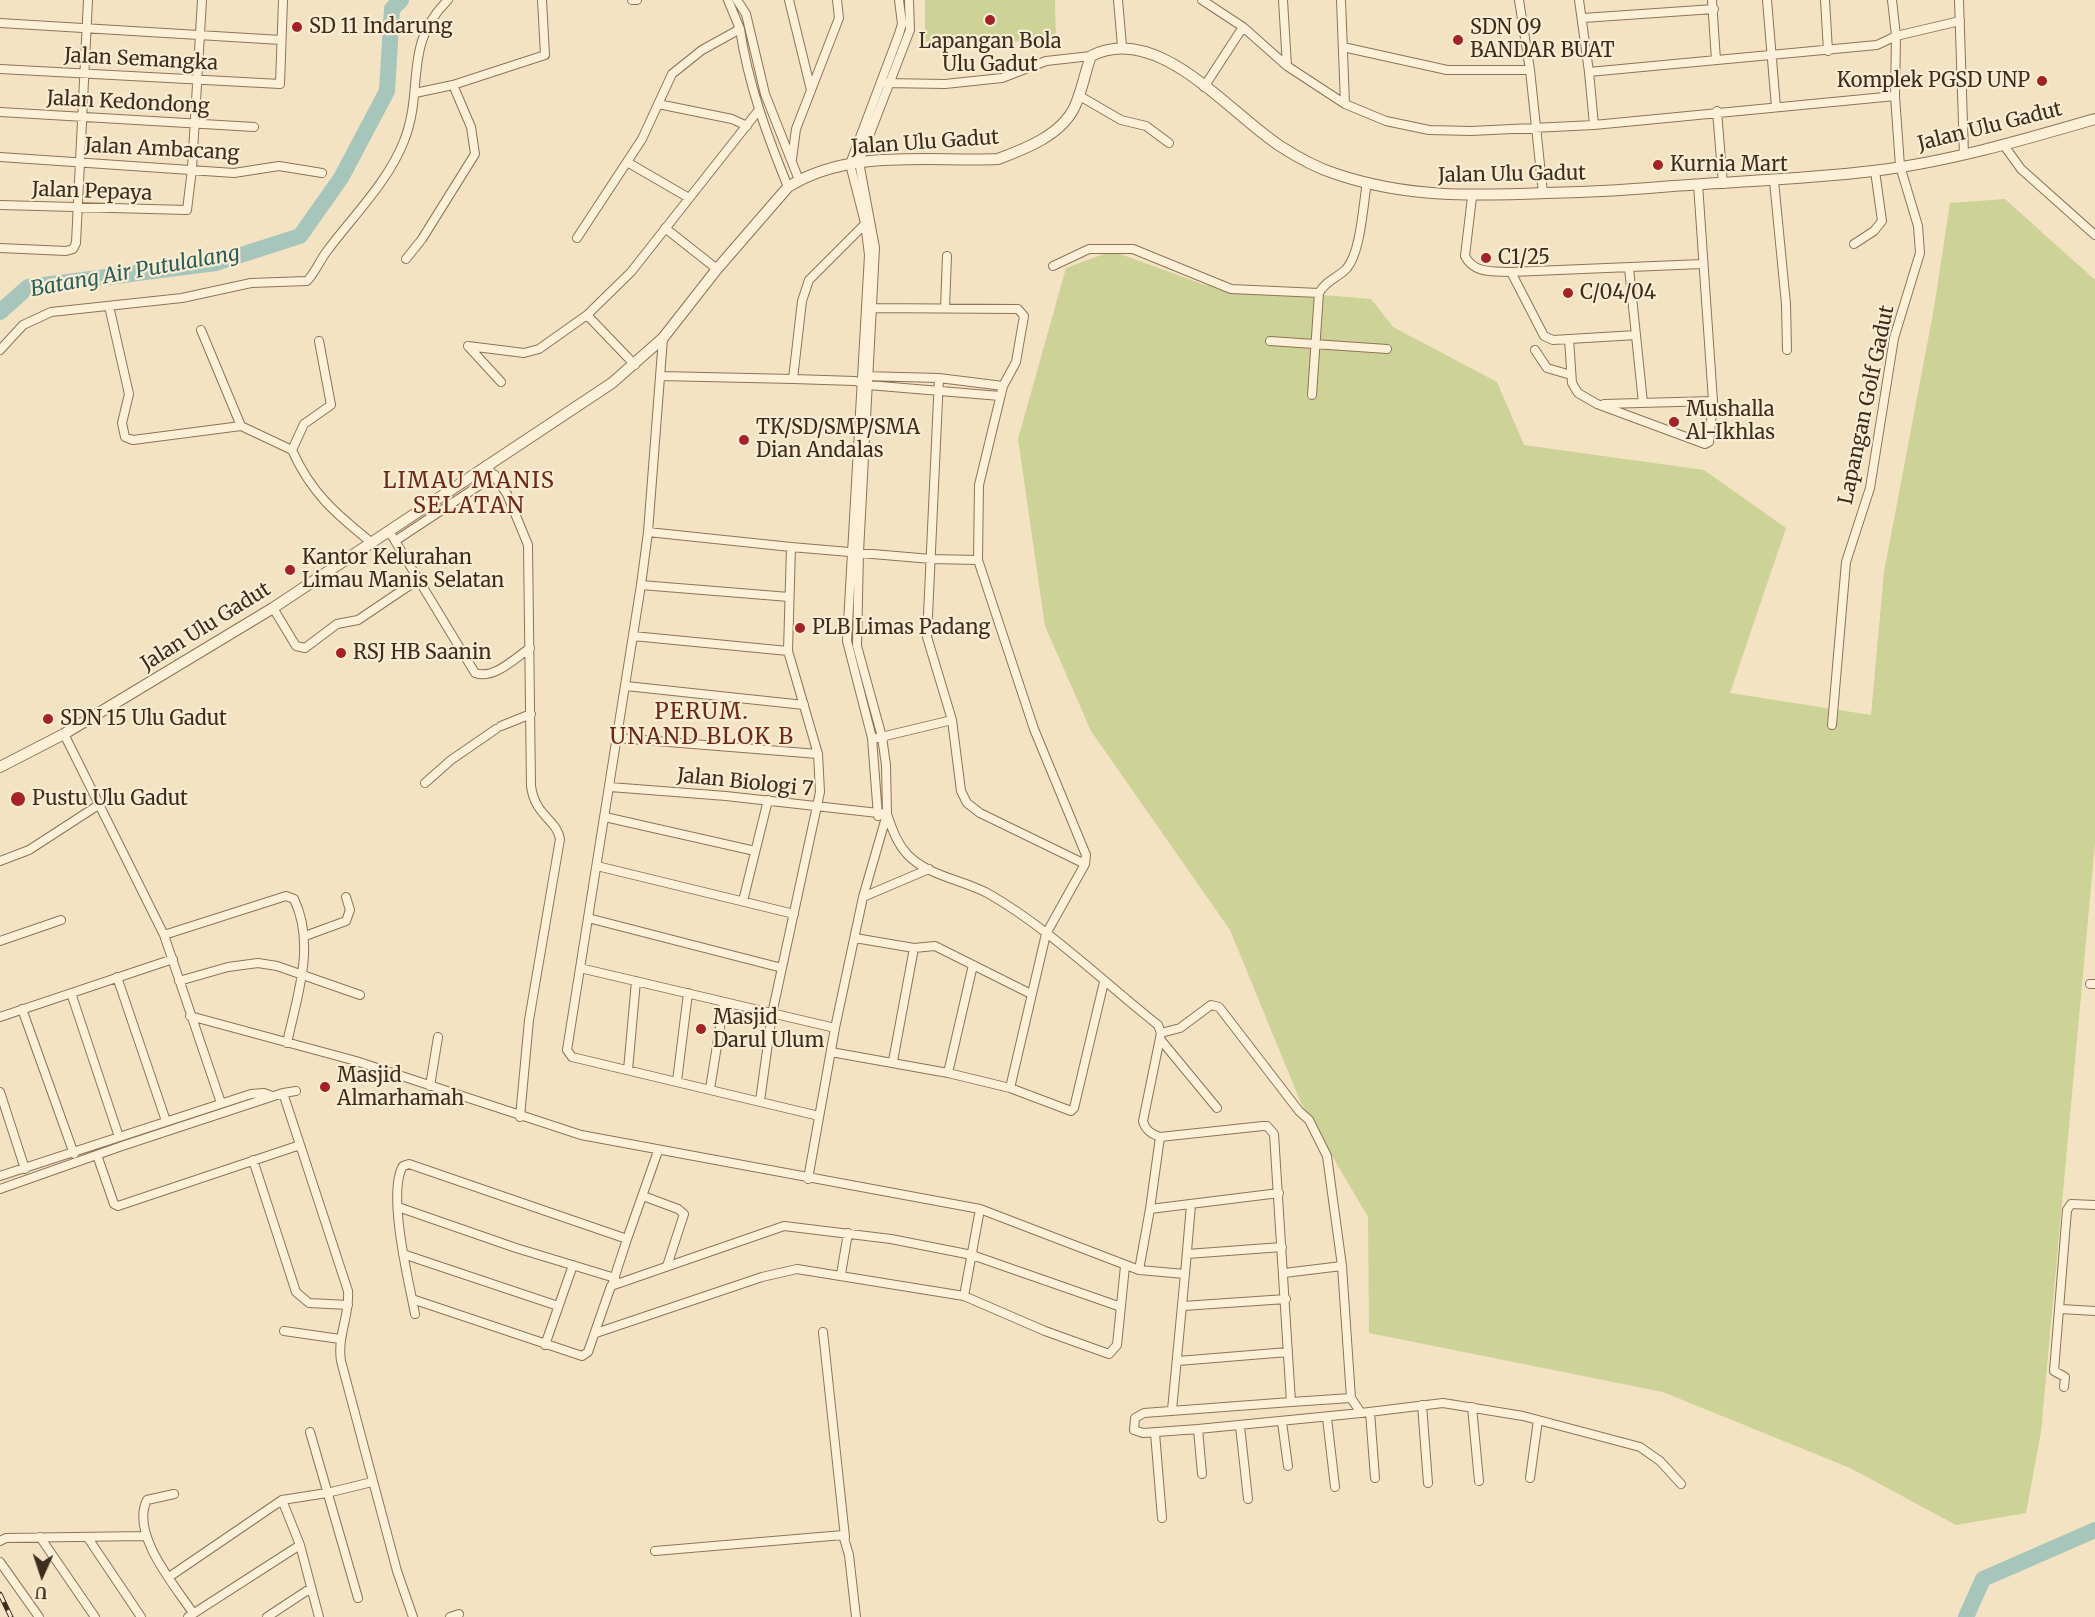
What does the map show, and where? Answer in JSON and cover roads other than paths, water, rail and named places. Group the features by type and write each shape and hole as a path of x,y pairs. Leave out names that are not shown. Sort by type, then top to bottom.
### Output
{"street":[{"path":"0,248 66,251 73,249 76,243 88,0"},
{"path":"192,169 202,0"},
{"path":"0,23 281,40 284,0"},
{"path":"0,350 23,325 38,316 60,310 213,293 251,283 307,281 386,173 404,141 415,93 420,40 434,14 448,0"},
{"path":"415,93 453,85 545,55 542,0"},
{"path":"632,0 637,0"},
{"path":"728,0 740,28 744,62 758,111 788,187"},
{"path":"737,0 746,14 765,94 799,180"},
{"path":"789,0 812,92"},
{"path":"791,161 796,129 839,18 837,0"},
{"path":"808,1179 835,1028 863,897 881,829 886,765 882,737 857,646 856,552 863,380 875,248 854,163 884,83 902,24 899,0"},
{"path":"884,83 910,30 909,0"},
{"path":"1118,0 1122,46"},
{"path":"1202,0 1243,27 1287,66 1345,104 1386,121 1429,129 1537,130 1717,111 1895,96"},
{"path":"1283,0 1287,66"},
{"path":"1341,0 1345,104"},
{"path":"1519,0 1530,70 1543,194"},
{"path":"1579,0 1584,18 1594,125"},
{"path":"1767,0 1776,107"},
{"path":"1825,0 1828,51"},
{"name":"Lapangan Golf Gadut","path":"1832,725 1846,562 1870,488 1894,338 1920,253 1918,226 1900,166 1895,96 1896,36 1892,0"},
{"path":"1959,0 1964,154"},
{"path":"1584,18 1713,4 1716,60"},
{"path":"1589,72 1877,45 1896,36 1960,21"},
{"path":"1204,87 1243,27"},
{"path":"577,238 650,124 666,85 679,66 740,28"},
{"name":"Jalan Semangka","path":"0,69 280,84 281,40"},
{"name":"Jalan Ulu Gadut","path":"0,767 64,734 273,608 372,543 392,536 486,465 554,423 635,365 663,338 717,268 788,187 799,180 854,163 998,159 1047,136 1064,121 1075,107 1091,56 1106,48 1122,46 1146,50 1204,87 1279,146 1336,174 1406,190 1472,197 1774,181 1875,171 1964,154 2095,119"},
{"path":"1343,47 1447,70 1530,70"},
{"path":"884,83 945,84 1002,78 1046,61 1091,56"},
{"path":"406,259 422,239 475,154 471,127 453,85"},
{"path":"1078,95 1121,120 1146,126 1169,142"},
{"path":"658,104 732,119 747,126"},
{"path":"501,382 468,346 524,353 539,349 588,315 631,272 758,111"},
{"path":"1717,111 1723,184"},
{"name":"Jalan Kedondong","path":"0,112 254,127"},
{"path":"2003,144 2021,169 2095,235"},
{"name":"Jalan Ambacang","path":"0,157 244,172 279,166 322,173"},
{"path":"627,162 689,198"},
{"name":"Jalan Pepaya","path":"0,205 182,212 189,208 192,169"},
{"path":"1854,244 1874,231 1882,221 1875,171"},
{"path":"1774,181 1786,304 1786,350"},
{"path":"1312,395 1319,292 1324,284 1342,272 1352,260 1367,182"},
{"path":"1569,339 1574,389 1598,404 1705,444 1712,437 1713,401 1698,184"},
{"path":"1472,197 1465,256 1469,265 1477,270 1511,272 1702,264"},
{"path":"793,379 804,291 809,280 868,222"},
{"path":"665,228 717,268"},
{"path":"1053,266 1089,249 1140,249 1231,289 1319,292"},
{"path":"945,308 947,256"},
{"path":"1629,268 1643,403"},
{"path":"1511,272 1540,332 1548,339 1636,335"},
{"path":"109,306 129,392 122,423 124,437 133,440 241,426 292,450 308,484 372,543"},
{"path":"869,308 1022,310 1024,316 1016,362 1003,386 979,485 978,560 1034,729 1086,851 1085,864 1046,934 1010,1088"},
{"path":"588,315 635,365"},
{"path":"201,330 241,426"},
{"path":"663,338 648,532 641,585 567,1050 572,1057 819,1116"},
{"path":"292,450 304,424 331,405 319,341"},
{"path":"1270,341 1314,342 1387,349"},
{"path":"1535,350 1547,368 1571,375"},
{"path":"660,376 863,380 939,378 1003,386"},
{"path":"939,378 927,637 952,720 961,791 967,803 980,813 1085,864"},
{"path":"863,380 1000,396"},
{"path":"1598,404 1713,401"},
{"path":"486,465 512,503 528,545 532,794 539,812 559,833 560,845 529,1020 520,1117"},
{"path":"495,475 392,536 475,674 482,676 492,673 530,648"},
{"path":"648,532 931,559 978,560"},
{"path":"760,1101 772,1014 819,807 818,754 788,651 790,547"},
{"path":"856,552 847,641 872,738 882,813 896,839 908,856 929,869 988,893 1046,934 1158,1025 1161,1036 1217,1108"},
{"path":"273,608 296,646 306,648 337,624 358,620 419,579"},
{"path":"641,585 789,597"},
{"path":"633,636 788,651"},
{"path":"626,686 804,705"},
{"path":"425,783 451,760 499,728 531,714"},
{"path":"872,738 952,720"},
{"path":"64,734 164,935 221,1103"},
{"path":"618,738 818,754"},
{"name":"Jalan Biologi 7","path":"610,787 882,813"},
{"path":"742,901 768,801"},
{"path":"0,861 29,850 100,804"},
{"path":"605,817 755,851"},
{"path":"597,866 794,914"},
{"path":"863,897 929,869"},
{"path":"164,935 286,896 294,899 305,936 301,976 287,1043"},
{"path":"305,936 346,921 350,910 346,897"},
{"path":"588,918 782,968"},
{"path":"0,941 62,920"},
{"path":"855,938 915,948 935,946 1031,994"},
{"path":"892,1061 915,948"},
{"path":"0,1017 173,959"},
{"path":"179,981 228,967 258,963 277,966 360,995"},
{"path":"948,1073 972,965"},
{"path":"580,968 835,1028"},
{"path":"117,977 166,1121"},
{"path":"628,1070 636,981"},
{"path":"831,1052 892,1061 948,1073 1010,1088 1073,1110 1104,982"},
{"path":"71,993 119,1137"},
{"path":"677,1081 688,993"},
{"path":"710,1089 724,1002"},
{"path":"1161,1036 1180,1028 1211,1005 1219,1007 1299,1111 1309,1120 1327,1156 1342,1266 1351,1398 1366,1413 1375,1478"},
{"path":"22,1009 74,1154"},
{"path":"190,1016 356,1061 520,1117 581,1135 808,1179 980,1209 1125,1266 1139,1270 1185,1274"},
{"path":"1161,1036 1143,1120 1144,1127 1160,1137 1267,1126 1274,1134 1291,1402"},
{"path":"430,1086 438,1037"},
{"path":"0,1189 272,1096 296,1091"},
{"path":"0,1092 25,1169"},
{"path":"0,1176 74,1154 166,1121 258,1092 272,1096"},
{"path":"283,1094 348,1291 348,1305 340,1339 341,1361 372,1482 413,1617"},
{"path":"1139,1270 1160,1137"},
{"path":"97,1155 114,1204 118,1206 300,1145"},
{"path":"412,1299 582,1356 588,1352 596,1333 658,1151"},
{"path":"253,1160 296,1292 309,1303 348,1305"},
{"path":"415,1314 403,1254 398,1207 399,1175 403,1166 410,1164 627,1239"},
{"path":"1150,1209 1279,1193"},
{"path":"643,1196 681,1210 684,1214 667,1266"},
{"path":"2064,1388 2065,1377 2054,1371 2061,1309 2067,1207 2075,1204 2095,1205"},
{"path":"1172,1410 1191,1205"},
{"path":"398,1207 573,1264 613,1282 784,1226 848,1233 972,1255 1121,1307"},
{"path":"964,1296 980,1209"},
{"path":"841,1274 848,1233"},
{"path":"1187,1254 1282,1247"},
{"path":"403,1254 558,1306"},
{"path":"545,1345 573,1264"},
{"path":"596,1333 789,1270 841,1274 964,1296 1105,1354 1114,1351 1118,1345 1125,1266"},
{"path":"1284,1273 1342,1266"},
{"path":"1183,1306 1286,1299"},
{"path":"2061,1309 2095,1311"},
{"path":"284,1331 340,1339"},
{"path":"823,1332 856,1617"},
{"path":"1178,1361 1288,1352"},
{"path":"1351,1398 1144,1413 1135,1418 1134,1430 1143,1433 1198,1430 1327,1418 1443,1403 1538,1420 1640,1447 1660,1461 1681,1484"},
{"path":"1422,1405 1428,1483"},
{"path":"1472,1407 1479,1481"},
{"path":"1327,1418 1335,1487"},
{"path":"1530,1478 1538,1420"},
{"path":"1282,1422 1288,1466"},
{"path":"1240,1426 1248,1499"},
{"path":"1198,1430 1202,1474"},
{"path":"310,1432 358,1598"},
{"path":"1155,1433 1162,1518"},
{"path":"169,1577 282,1500 327,1493 372,1482"},
{"path":"174,1494 147,1500 144,1507 144,1536 191,1615 300,1545"},
{"path":"282,1500 300,1545 319,1617"},
{"path":"654,1551 828,1534 845,1537"},
{"path":"0,1541 144,1536"},
{"path":"40,1538 95,1617"},
{"path":"88,1538 141,1617"},
{"path":"0,1562 39,1617"},
{"path":"267,1617 311,1588"}],"waterway":[{"name":"Batang Air Putulalang","path":"0,312 28,287 216,263 300,236 341,178 387,91 392,9 401,0"},
{"path":"1966,1617 1983,1579 2095,1530"}],"railway":[{"path":"0,1594 11,1617"}],"place":[{"name":"Lapangan Bola Ulu Gadut","path":"990,20"},
{"name":"SD 11 Indarung","path":"297,27"},
{"name":"SDN 09 BANDAR BUAT","path":"1458,40"},
{"name":"Komplek PGSD UNP","path":"2042,81"},
{"name":"Kurnia Mart","path":"1658,165"},
{"name":"C1/25","path":"1486,258"},
{"name":"C/04/04","path":"1568,293"},
{"name":"Mushalla Al-Ikhlas","path":"1674,422"},
{"name":"TK/SD/SMP/SMA Dian Andalas","path":"744,440"},
{"name":"Kantor Kelurahan Limau Manis Selatan","path":"290,570"},
{"name":"PLB Limas Padang","path":"800,628"},
{"name":"RSJ HB Saanin","path":"341,653"},
{"name":"SDN 15 Ulu Gadut","path":"48,719"},
{"name":"Pustu Ulu Gadut","path":"18,799"},
{"name":"Masjid Darul Ulum","path":"701,1029"},
{"name":"Masjid Almarhamah","path":"325,1087"}],"district":[{"name":"LIMAU MANIS SELATAN","path":"469,494"},
{"name":"PERUM. UNAND BLOK B","path":"702,726"}]}
